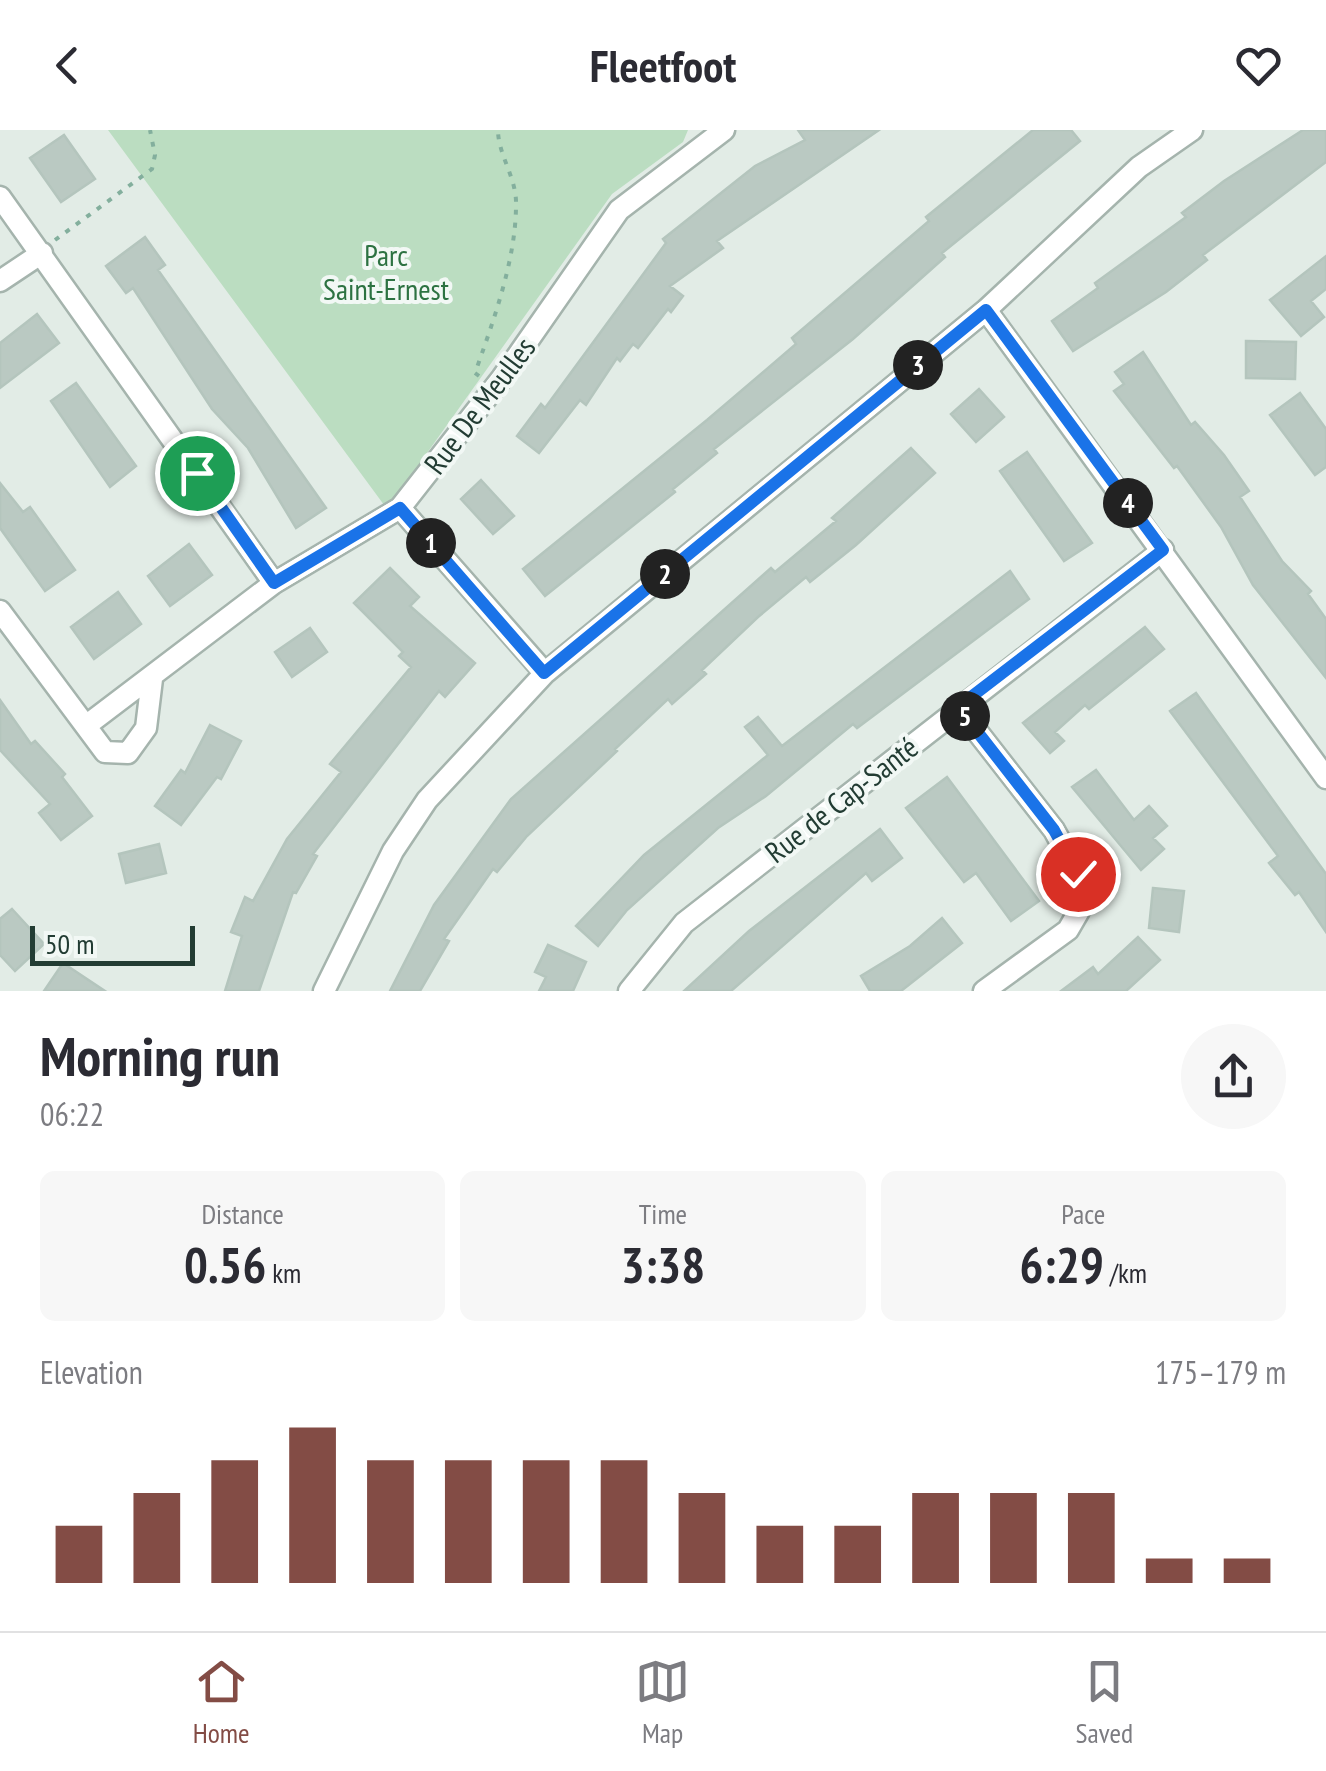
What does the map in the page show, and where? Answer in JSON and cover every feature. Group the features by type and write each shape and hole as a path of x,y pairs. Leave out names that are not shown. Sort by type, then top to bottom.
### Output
{"street":[{"path":"324,991 393,851 428,800 544,673 986,310 1139,168 1192,130"},
{"name":"Rue De Meulles","path":"87,725 274,583 400,508 494,388 619,210 713,133"},
{"path":"0,197 274,583"},
{"path":"0,281 42,253"},
{"path":"986,310 1326,778"},
{"path":"400,508 544,673"},
{"name":"Rue de Cap-Santé","path":"629,991 684,923 1163,550"},
{"path":"0,611 105,752 128,753 146,728 152,679"},
{"path":"958,707 1054,830 1078,874 1079,910 1068,930 984,991"}],"path":[{"path":"42,253 152,170 155,154 150,130"},
{"path":"494,388 475,373 507,262 516,206 512,169 498,141 498,130"}],"green space":[{"name":"Parc Saint-Ernest","path":"108,130 688,130 683,142 612,194 387,509"}],"building":[{"path":"798,130 879,130 717,241 723,248 670,286 683,296 671,312 668,309 638,348 633,344 620,361 617,358 586,405 580,400 539,453 517,436 541,404 545,408 666,243 663,239 755,166 805,140"},
{"path":"1033,130 1071,130 1080,141 942,253 945,257 853,339 714,449 717,453 673,489 675,492 545,596 523,569 796,344 792,338 929,221 926,217"},
{"path":"1303,130 1326,130 1326,162 1203,255 1207,260 1166,292 1073,351 1052,321 1098,288 1095,283 1186,217 1182,213 1224,181"},
{"path":"64,135 95,179 61,202 30,158"},
{"path":"145,237 165,265 158,270 326,508 296,528 248,448 212,409 133,288 126,293 106,266"},
{"path":"1326,256 1326,289 1311,301 1324,317 1301,336 1270,300"},
{"path":"37,314 59,343 0,388 0,343"},
{"path":"1246,341 1296,342 1295,379 1246,378"},
{"path":"1143,352 1191,425 1195,422 1224,455 1249,491 1240,497 1282,561 1311,591 1308,594 1326,619 1326,678 1253,585 1221,527 1177,466 1174,468 1114,391 1124,384 1115,372"},
{"path":"76,383 136,466 110,487 51,401"},
{"path":"979,389 1004,417 976,442 951,414"},
{"path":"1300,393 1326,429 1326,467 1315,475 1270,415"},
{"path":"911,448 935,473 856,545 810,582 806,577 758,617 702,670 706,674 672,704 668,699 527,836 497,872 493,869 444,939 449,941 420,991 390,991 434,905 511,799 771,568 775,572 836,521 832,518"},
{"path":"1027,452 1092,543 1064,561 1000,471"},
{"path":"481,480 514,516 493,534 461,499"},
{"path":"0,483 23,512 30,507 75,570 45,591 0,528"},
{"path":"189,544 212,575 170,606 148,576"},
{"path":"390,568 419,597 410,606 475,663 445,697 439,691 313,854 317,856 296,893 293,892 259,991 225,991 242,936 231,932 245,897 253,901 287,839 341,772 330,764 411,667 399,656 403,652 354,603"},
{"path":"1010,571 1029,599 857,728 853,724 766,796 718,828 627,910 598,946 576,926 644,855 768,755 745,727 758,717 782,746"},
{"path":"118,592 141,624 94,659 71,627"},
{"path":"1145,627 1164,649 1089,709 1085,705 1055,732 1064,741 1050,753 1023,723"},
{"path":"310,628 327,652 292,677 275,652"},
{"path":"1196,693 1326,874 1326,932 1299,892 1295,895 1269,863 1278,856 1170,711"},
{"path":"0,700 31,744 35,741 65,774 62,777 92,816 61,840 39,813 50,804 0,750"},
{"path":"210,725 241,741 221,779 217,777 181,825 155,806 181,770 185,773"},
{"path":"1096,770 1134,820 1149,806 1167,826 1153,838 1164,849 1141,870 1072,787"},
{"path":"947,777 1039,901 1011,921 976,873 964,882 906,808"},
{"path":"880,829 902,858 872,881 866,873 731,991 684,991 749,931"},
{"path":"159,844 166,873 126,883 119,854"},
{"path":"1153,888 1184,891 1179,932 1149,928"},
{"path":"12,909 44,944 15,971 0,955 0,919"},
{"path":"942,918 962,943 901,991 870,991 861,976 910,946"},
{"path":"1138,937 1160,960 1126,991 1061,991 1093,967 1098,974"},
{"path":"548,945 586,962 573,991 539,991 546,977 535,972"},
{"path":"63,963 105,991 44,991"}],"route":[{"path":"197,473 274,583 400,508 544,673 986,310 1163,550 958,707 1054,830 1078,874"}]}
